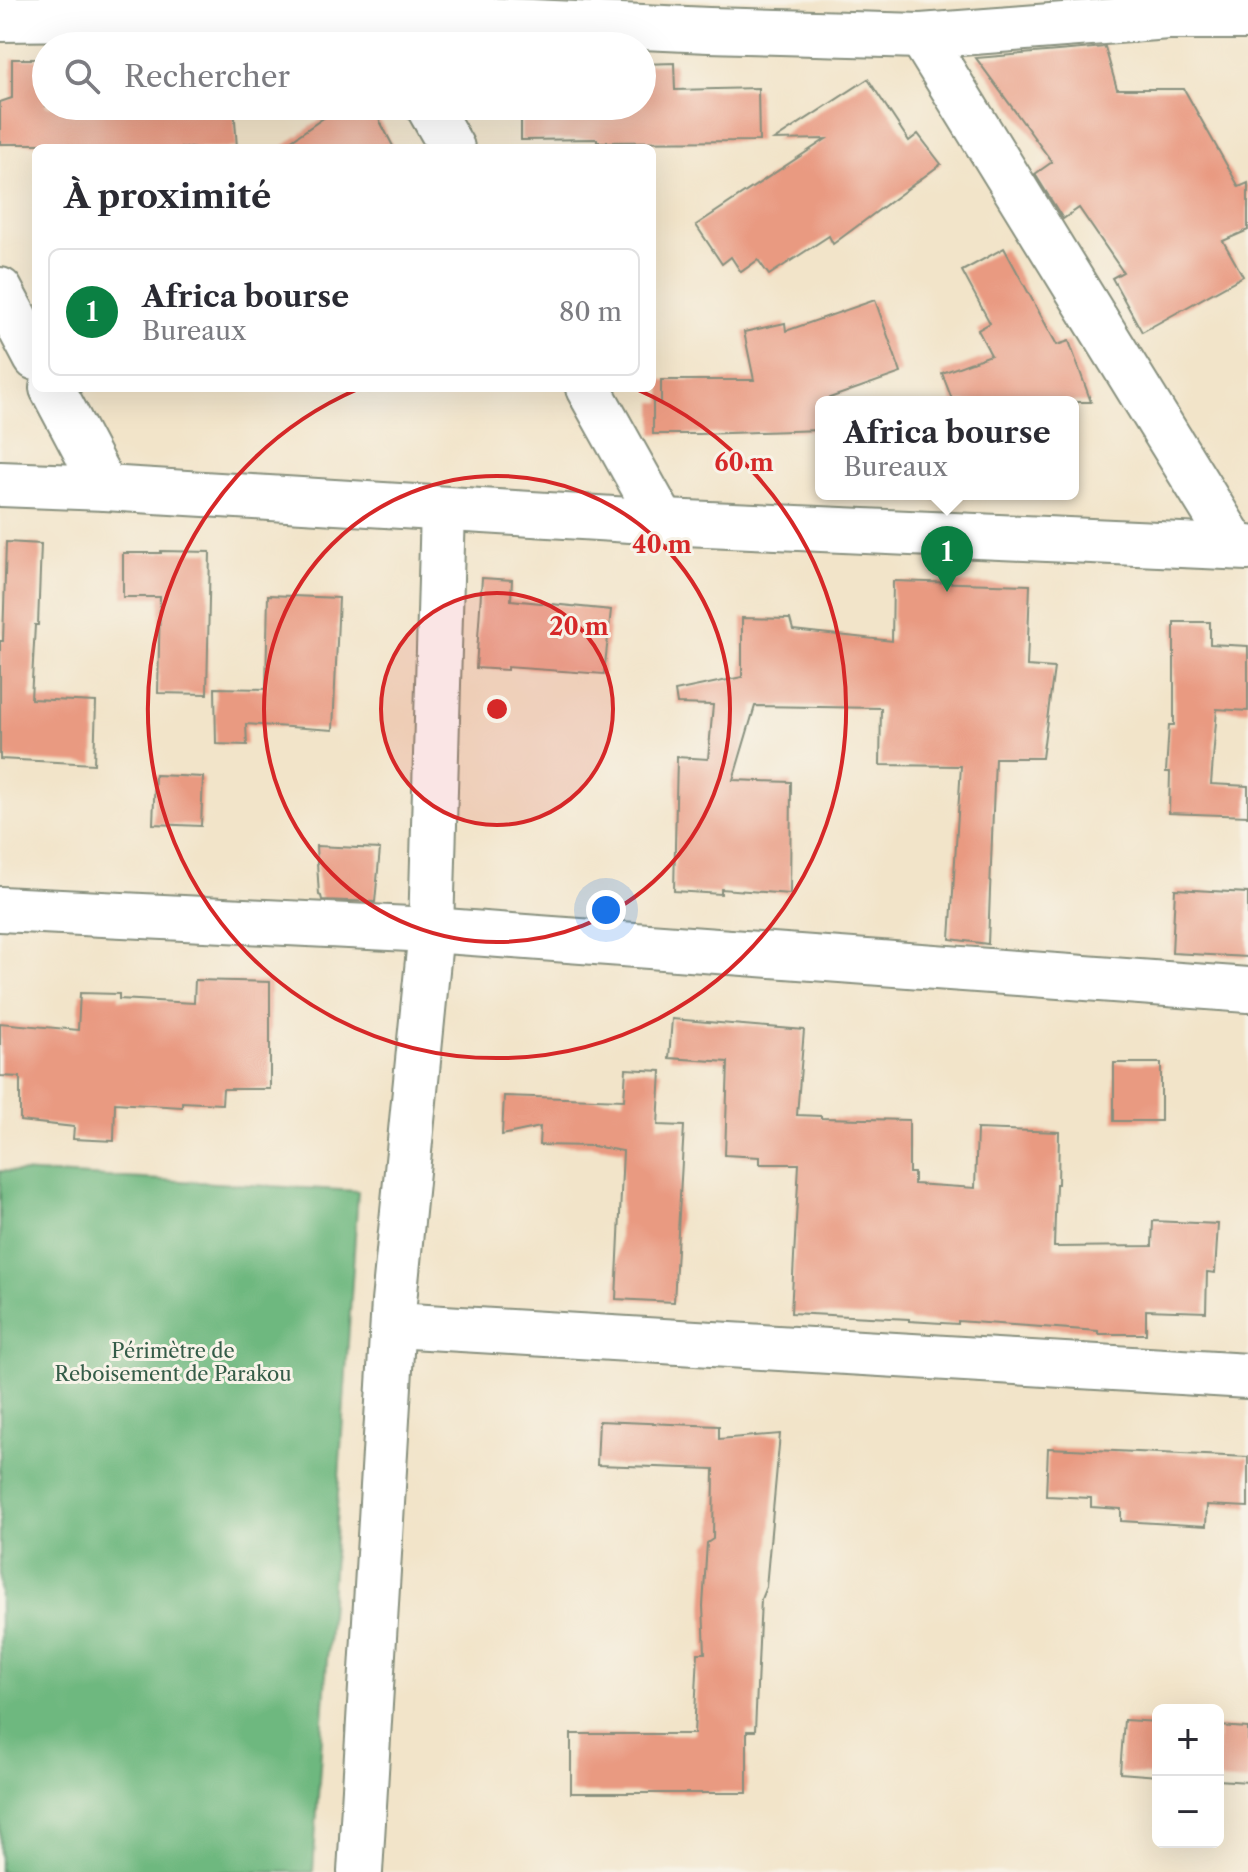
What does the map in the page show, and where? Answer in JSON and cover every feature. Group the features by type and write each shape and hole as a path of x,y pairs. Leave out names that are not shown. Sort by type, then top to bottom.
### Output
{"street":[{"path":"0,19 380,20 704,15 921,36 1168,17 1248,17"},
{"path":"921,36 1242,547"},
{"path":"436,120 450,144"},
{"path":"0,290 32,350"},
{"path":"54,392 105,488"},
{"path":"590,392 663,522"},
{"path":"0,484 663,522 1242,547"},
{"path":"360,1872 394,1302 431,930 443,509"},
{"path":"0,909 431,930 1248,990"},
{"path":"394,1325 1248,1376"}],"green space":[{"name":"Périmètre de Reboisement de Parakou","path":"0,1171 358,1191 313,1872 0,1872"}],"building":[{"path":"1105,47 1117,89 1184,89 1239,187 1248,183 1248,230 1223,241 1243,276 1142,332 1112,278 1123,272 1079,208 1063,219 1035,174 1052,162 976,58"},
{"path":"12,59 32,59 32,120 235,120 237,144 0,144 0,102 12,98"},
{"path":"674,63 675,90 758,88 759,141 521,140 521,120 656,120 656,64"},
{"path":"868,79 909,141 918,134 941,164 833,244 829,236 769,275 758,260 741,272 731,257 722,264 696,225 826,139 774,140"},
{"path":"321,120 379,120 392,144 286,144"},
{"path":"1004,248 1057,345 1069,341 1091,402 1079,402 1079,396 951,396 942,373 991,355 978,330 990,323 962,271"},
{"path":"875,300 901,373 835,396 815,396 815,430 653,434 653,402 661,402 661,380 754,380 744,332 785,323 786,331"},
{"path":"6,542 41,544 31,699 96,702 94,764 0,759 0,641 3,641"},
{"path":"210,552 207,694 158,693 160,597 123,597 123,553"},
{"path":"482,578 512,580 511,600 611,610 604,674 507,667 507,670 476,668"},
{"path":"893,581 1030,585 1027,666 1054,668 1042,758 995,758 988,944 950,939 961,766 880,765 881,708 755,706 733,780 791,782 790,894 721,889 721,894 674,891 677,757 708,759 713,705 677,704 675,691 742,677 742,618 790,619 793,630 892,641"},
{"path":"268,595 339,598 333,730 246,724 247,745 216,744 215,688 266,689"},
{"path":"1174,622 1210,622 1210,644 1248,646 1248,711 1217,709 1211,784 1248,786 1248,816 1169,813 1170,772 1166,772 1169,725 1174,725"},
{"path":"155,775 203,777 201,826 153,824"},
{"path":"316,846 380,849 375,902 322,900 319,895"},
{"path":"1175,889 1248,893 1248,957 1172,953"},
{"path":"195,980 270,982 270,1089 223,1089 222,1104 182,1102 182,1107 115,1103 114,1141 73,1139 74,1127 20,1121 20,1077 0,1076 0,1023 78,1030 80,993 119,994 119,999 194,1003"},
{"path":"672,1019 804,1030 797,1115 909,1120 909,1173 914,1173 914,1184 975,1188 977,1129 1059,1132 1054,1247 1152,1246 1153,1221 1218,1224 1215,1273 1207,1272 1206,1312 1146,1310 1146,1334 1098,1334 1098,1331 958,1321 958,1324 791,1313 799,1164 760,1164 760,1157 725,1155 728,1062 669,1058"},
{"path":"1114,1063 1161,1063 1161,1121 1114,1121"},
{"path":"626,1069 661,1071 658,1125 684,1126 674,1302 616,1299 623,1151 593,1146 539,1145 540,1127 502,1135 504,1096 624,1100"},
{"path":"599,1421 719,1426 719,1439 780,1434 766,1587 761,1599 755,1731 747,1731 747,1793 571,1793 571,1734 694,1734 698,1653 705,1653 703,1606 707,1543 713,1539 714,1469 597,1465"},
{"path":"1048,1448 1248,1457 1248,1507 1207,1505 1206,1526 1121,1521 1121,1509 1091,1507 1091,1498 1046,1496"},
{"path":"1124,1720 1152,1722 1152,1776 1120,1773"},
{"path":"1224,1726 1248,1728 1248,1782 1224,1780"}],"place":[{"name":"Africa bourse","path":"947,592"}]}
